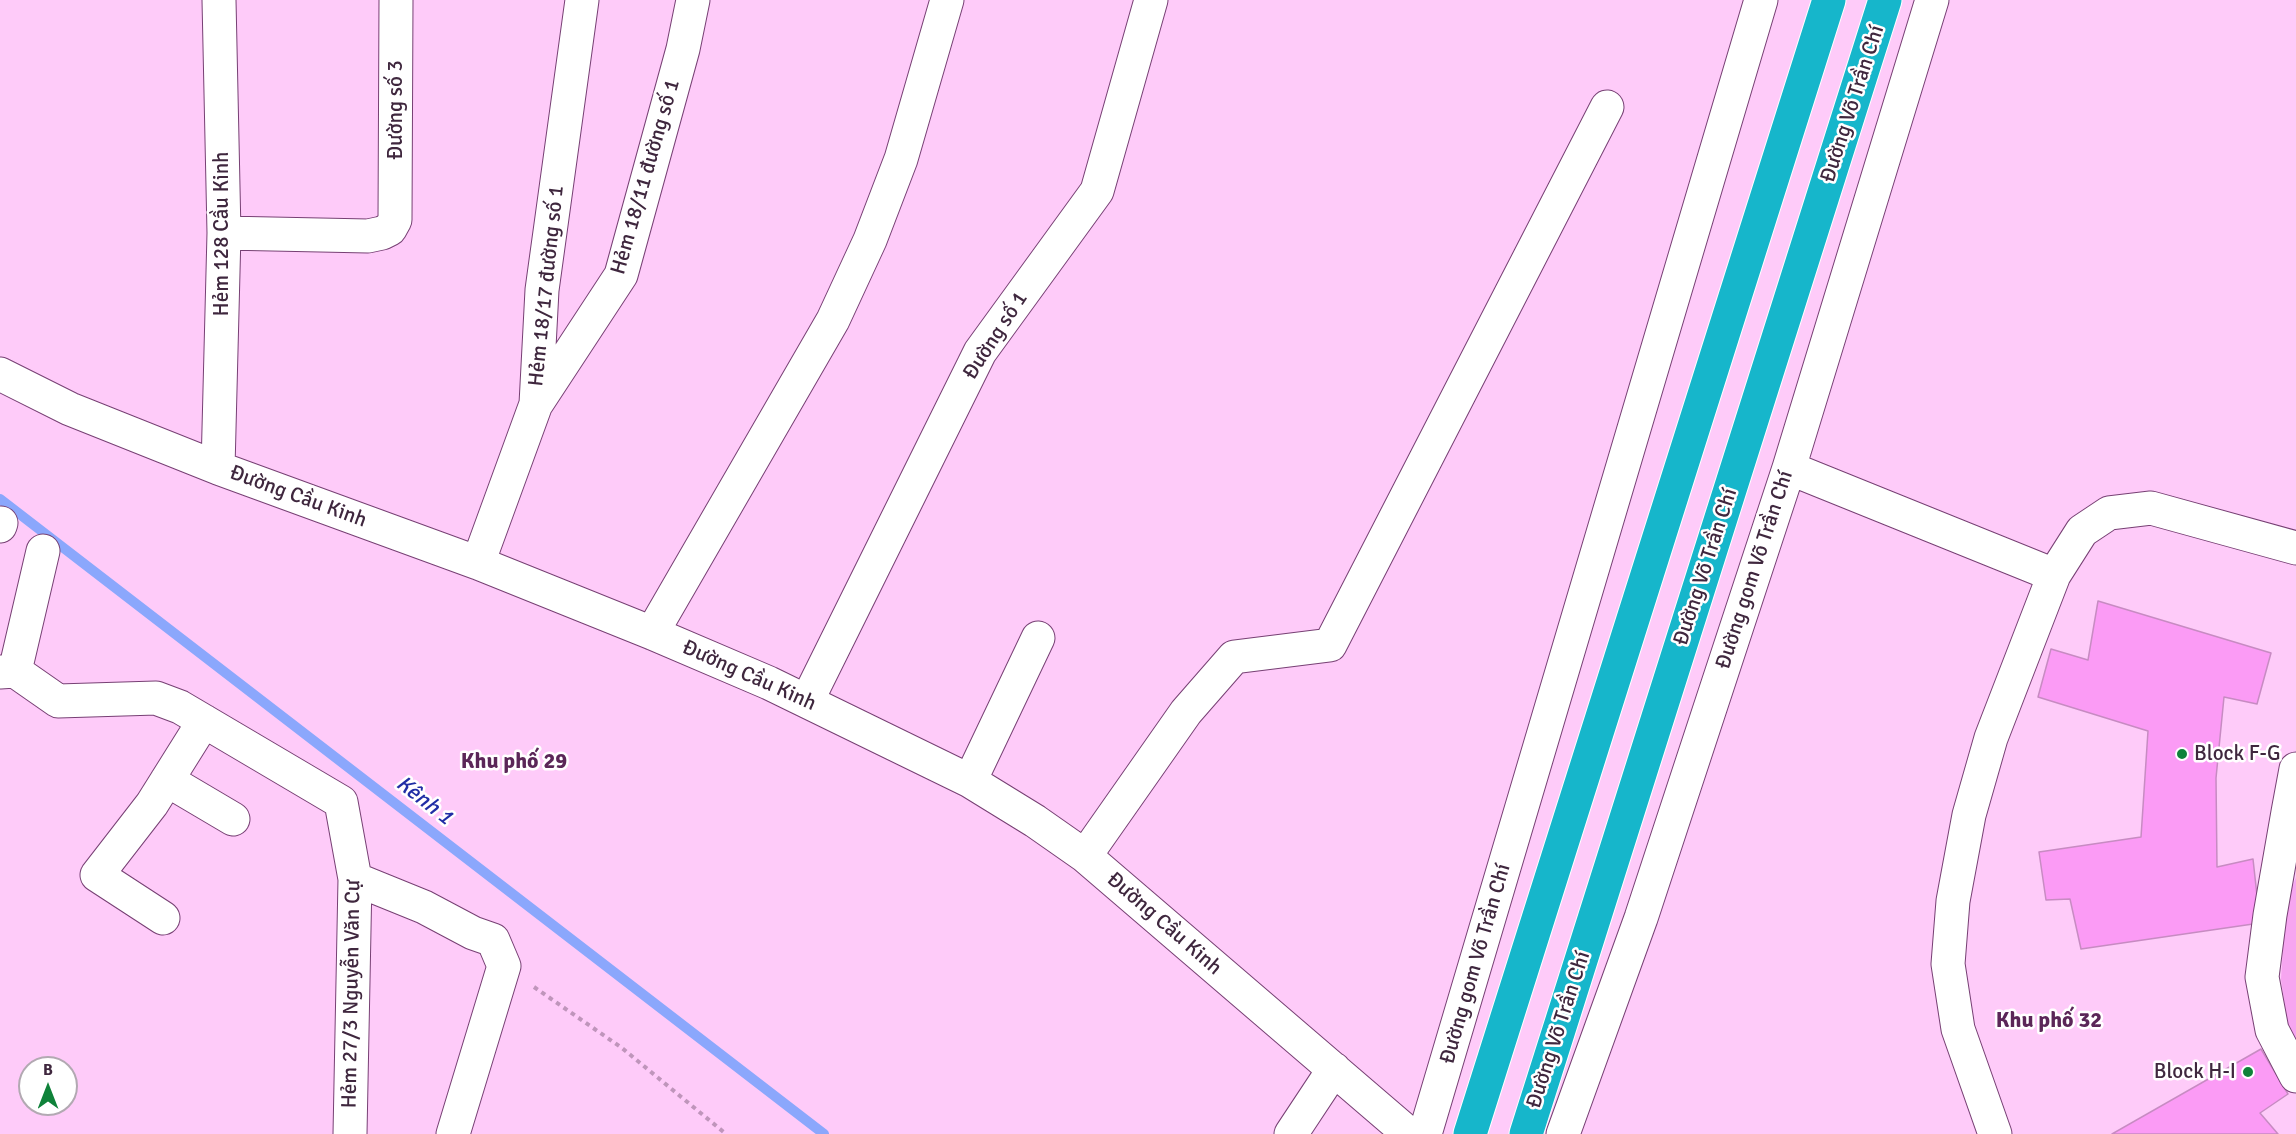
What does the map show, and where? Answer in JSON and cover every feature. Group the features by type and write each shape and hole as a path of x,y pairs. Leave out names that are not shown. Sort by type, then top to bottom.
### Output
{"highway":[{"path":"1470,1134 1829,0"},
{"name":"Đường Võ Trần Chí","path":"1526,1134 1885,0"}],"street":[{"name":"Hẻm 128 Cầu Kinh","path":"218,468 224,233 219,0"},
{"name":"Đường số 3","path":"224,233 368,236 390,229 395,220 396,0"},
{"name":"Hẻm 18/17 đường số 1","path":"478,563 536,404 543,290 582,0"},
{"name":"Hẻm 18/11 đường số 1","path":"536,404 621,275 683,49 693,0"},
{"path":"652,633 833,321 870,240 901,159 947,0"},
{"name":"Đường số 1","path":"807,701 980,352 1097,191 1150,0"},
{"name":"Đường gom Võ Trần Chí","path":"1425,1134 1761,0"},
{"name":"Đường gom Võ Trần Chí","path":"1563,1134 1641,918 1789,468 1932,0"},
{"path":"1085,856 1186,712 1234,657 1330,645 1607,107"},
{"name":"Đường Cầu Kinh","path":"0,374 70,409 218,468 478,563 652,633 807,701 970,781 1035,821 1085,856 1409,1134"},
{"path":"1789,468 2054,575"},
{"path":"1995,1134 1958,1029 1947,964 1953,901 1969,815 1991,738 2054,575 2082,531 2109,513 2151,508 2296,548"},
{"path":"7,671 44,551"},
{"path":"970,781 1038,638"},
{"name":"Hẻm 27/3 Nguyễn Văn Cự","path":"7,671 58,701 156,698 180,707 341,802 355,879 350,1134"},
{"path":"163,918 97,875 152,804 204,721"},
{"path":"2296,769 2292,813 2270,915 2262,977 2272,1030 2296,1076"},
{"path":"167,780 233,819"},
{"path":"355,879 424,907 473,933 493,940 504,966 453,1134"},
{"path":"1291,1134 1334,1069"}],"path":[{"path":"504,966 622,1048 726,1134"}],"shaded area":[{"path":"2296,877 2296,1045 2289,1036 2281,979 2286,904"}],"building":[{"name":"Block F-G","path":"2098,601 2271,653 2257,704 2224,697 2216,778 2217,867 2253,859 2260,923 2081,949 2070,899 2046,900 2039,852 2141,837 2148,731 2038,697 2051,649 2088,660"},
{"name":"Block H-I","path":"2261,1049 2288,1094 2260,1113 2278,1134 2112,1134"}],"waterway":[{"name":"Kênh 1","path":"0,499 824,1134"}],"place":[{"name":"Block F-G","path":"2182,754"},
{"name":"Block H-I","path":"2248,1072"}],"district":[{"name":"Khu phố 29","path":"514,762"},
{"name":"Khu phố 32","path":"2049,1021"}]}
